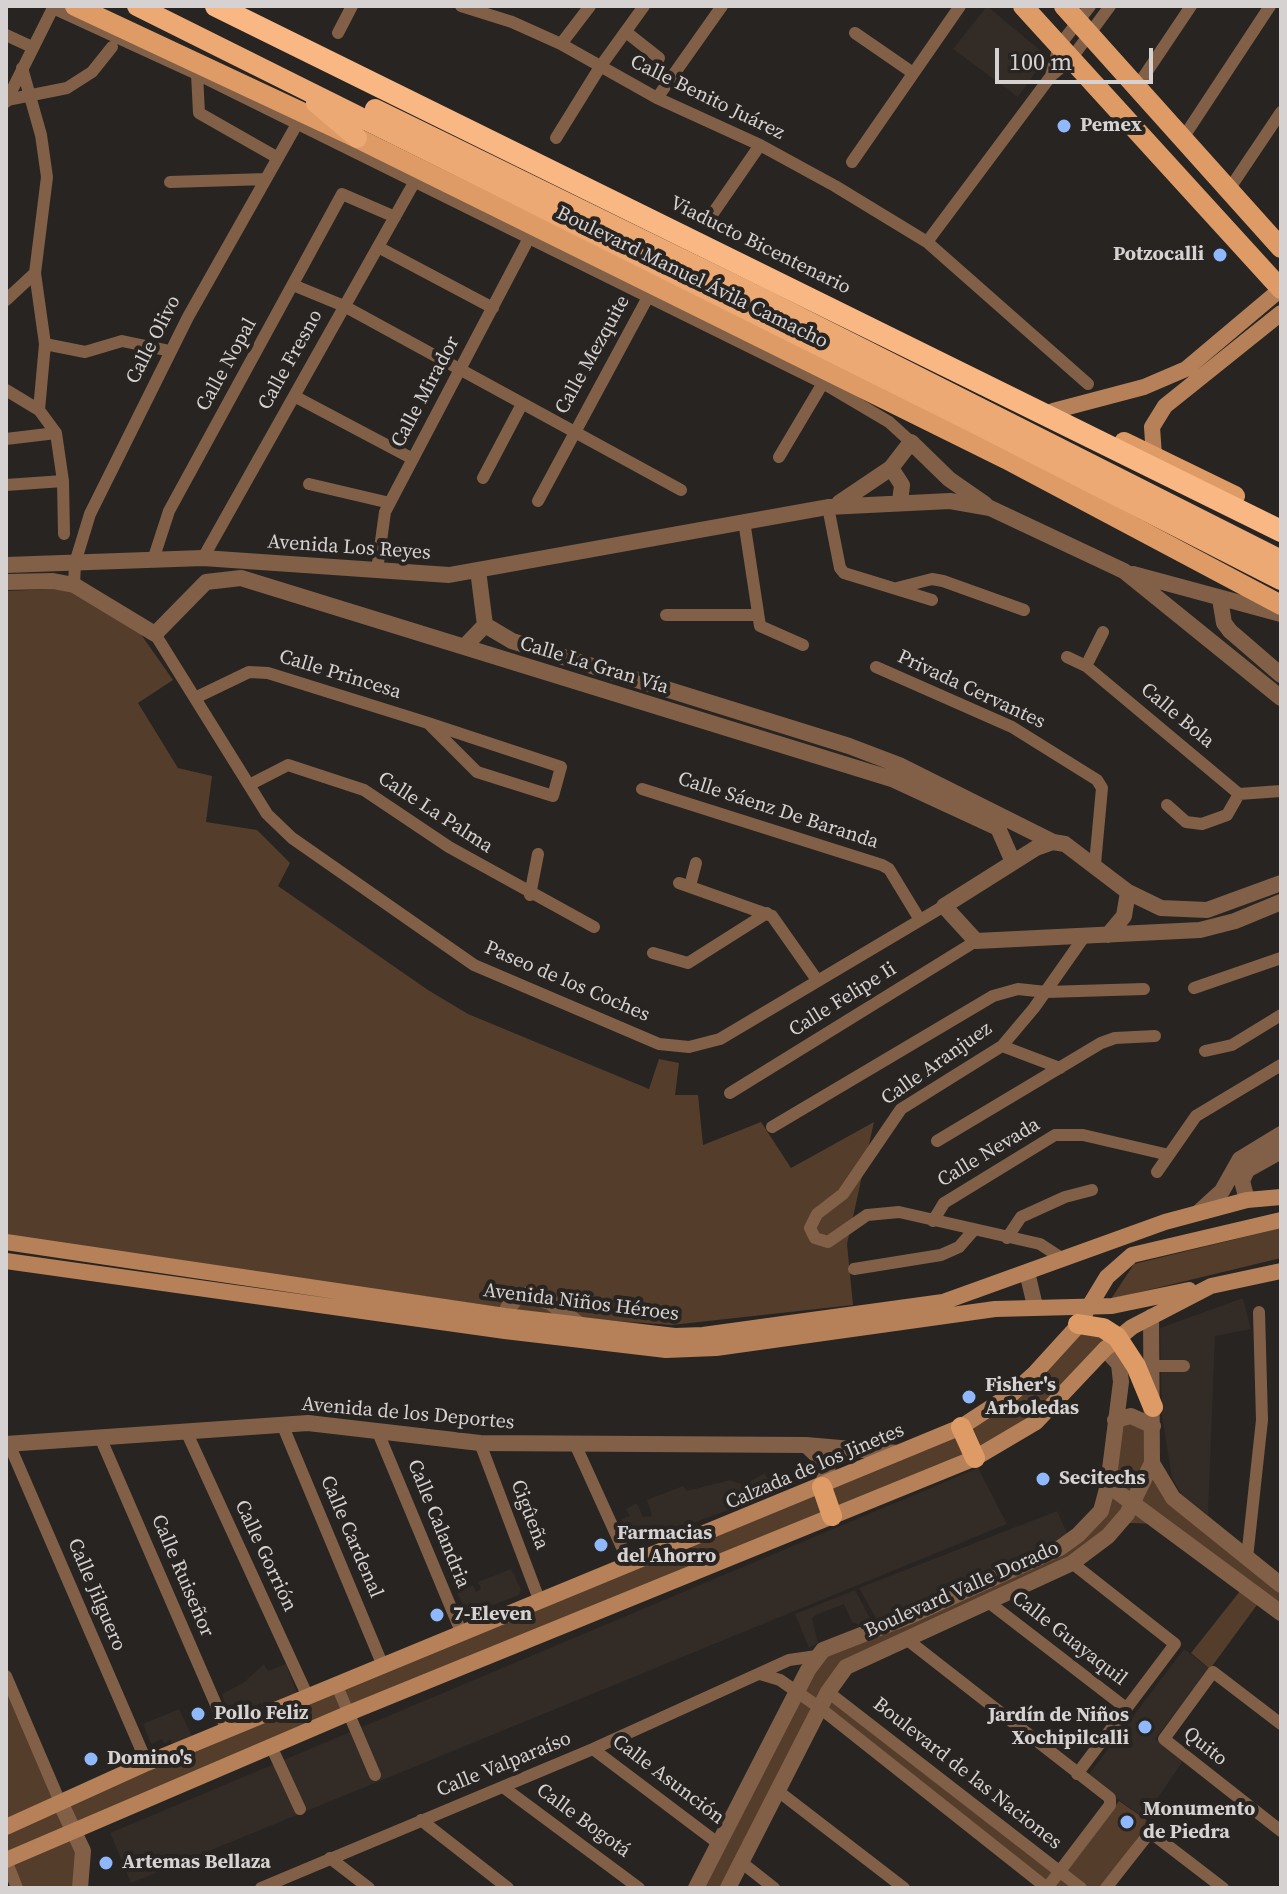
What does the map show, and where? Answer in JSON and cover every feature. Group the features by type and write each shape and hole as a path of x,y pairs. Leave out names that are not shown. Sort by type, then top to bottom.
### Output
{"highway":[{"name":"Boulevard Manuel Ávila Camacho","path":"137,6 1281,580"},
{"name":"Boulevard Manuel Ávila Camacho","path":"168,6 768,301 1281,560"},
{"name":"Viaducto Bicentenario","path":"216,6 299,50 755,269 1281,531"},
{"path":"291,83 357,138"}],"main road":[{"name":"Boulevard Manuel Ávila Camacho","path":"75,6 357,138 1006,459 1281,605"},
{"name":"Boulevard Manuel Ávila Camacho","path":"237,6 1053,411 1154,456 1281,519"},
{"path":"1023,6 1281,289 1186,369 1144,387 1053,411"},
{"path":"1064,6 1086,21 1183,138 1281,248"},
{"path":"1154,456 1152,427 1165,406 1281,313"},
{"name":"Avenida Niños Héroes","path":"6,1261 505,1323 580,1325 675,1336 703,1335 943,1302 1199,1212 1247,1200 1281,1197"},
{"name":"Calzada de los Jinetes","path":"6,1827 147,1763 822,1487 961,1427 1013,1393 1084,1316 1107,1277 1132,1255 1281,1220"},
{"name":"Avenida Niños Héroes","path":"6,1242 666,1350 1035,1306 1084,1316 1211,1286"},
{"path":"6,1860 349,1713 975,1458 1036,1422 1111,1343 1151,1317 1211,1286 1281,1271"},
{"path":"1084,1316 1103,1328 1111,1343 1136,1366 1153,1417"},
{"path":"961,1427 975,1458"},
{"path":"822,1487 832,1516"}],"street":[{"path":"338,33 352,6"},
{"name":"Calle Benito Juárez","path":"461,6 512,22 561,44 657,98 760,145 927,242 1088,384"},
{"path":"561,44 590,6"},
{"path":"556,138 600,67 644,6"},
{"path":"657,98 722,6"},
{"path":"852,162 960,6"},
{"path":"927,242 1051,76 1086,21 1110,6"},
{"path":"1138,85 1191,6"},
{"path":"1183,138 1270,6"},
{"path":"6,101 53,7"},
{"name":"Boulevard Manuel Ávila Camacho","path":"53,7 197,74 823,383 889,422 949,479 990,508"},
{"path":"626,32 659,58"},
{"path":"855,33 913,73"},
{"path":"6,35 32,47"},
{"path":"6,101 67,88 85,77 112,47"},
{"path":"22,68 23,80 32,97 47,177 35,273 45,344 39,410"},
{"path":"197,74 199,113 278,158"},
{"path":"1230,188 1281,112"},
{"name":"Calle Olivo","path":"74,585 75,563 90,514 170,351 297,124"},
{"path":"709,219 760,145"},
{"path":"170,182 266,179"},
{"name":"Calle Fresno","path":"203,558 415,181"},
{"name":"Calle Nopal","path":"154,557 169,511 342,194 395,217"},
{"name":"Calle Mirador","path":"377,570 382,523 390,503 529,238"},
{"path":"378,247 493,308"},
{"path":"6,300 35,273"},
{"path":"293,285 344,306 681,490"},
{"name":"Calle Mezquite","path":"538,501 648,297"},
{"path":"45,344 85,352 122,341 170,351"},
{"path":"779,457 823,383"},
{"path":"6,390 39,410 56,433 63,481 64,534"},
{"path":"294,396 413,459"},
{"path":"483,478 522,404"},
{"path":"6,439 56,433"},
{"name":"Avenida Los Reyes","path":"828,507 858,494 891,468 911,442"},
{"path":"891,468 902,485 900,502"},
{"path":"6,485 63,481"},
{"path":"309,484 390,503"},
{"name":"Avenida Los Reyes","path":"6,565 154,557 203,558 423,575 478,570 828,507 950,501 990,508 1124,571 1281,698"},
{"path":"828,507 840,568 850,575 932,600"},
{"path":"744,521 762,629 803,645"},
{"path":"464,647 474,640 485,625 478,570"},
{"path":"1124,571 1281,614"},
{"name":"Calle La Gran Vía","path":"155,634 195,590 206,582 229,577 325,602 892,779 998,828 1004,835 1013,862"},
{"path":"897,588 932,579 1024,610"},
{"path":"6,582 53,581 74,585"},
{"name":"Paseo de los Coches","path":"74,585 155,634 267,814 285,832 467,961 659,1044 689,1047 720,1039 1013,862 1053,842"},
{"path":"1220,599 1224,623 1230,631 1281,675"},
{"path":"666,615 758,615"},
{"name":"Calle La Gran Vía","path":"485,625 512,641 861,751 944,786 1053,842 1065,844 1128,892 1161,908 1193,912 1222,906 1281,883"},
{"path":"1086,666 1103,632"},
{"name":"Calle Bola","path":"1067,657 1086,666 1239,794"},
{"name":"Privada Cervantes","path":"876,667 1021,731 1097,780 1102,788 1095,864"},
{"name":"Calle Princesa","path":"197,697 249,672 268,673 428,723 561,767 553,796 477,772 428,723"},
{"name":"Calle La Palma","path":"249,785 288,765 364,790 449,847 530,895 594,927"},
{"name":"Calle Sáenz De Baranda","path":"642,789 882,865 889,869 920,920"},
{"path":"1167,805 1186,822 1202,824 1227,815 1239,794 1281,791"},
{"path":"530,895 538,854"},
{"path":"696,863 684,885 767,913 778,922 817,980"},
{"path":"1108,935 1124,916 1128,892"},
{"path":"960,894 963,927"},
{"path":"944,906 976,941 1218,927 1281,902"},
{"path":"653,953 688,963 767,913"},
{"name":"Calle Aranjuez","path":"1057,1261 1040,1244 899,1212 878,1212 858,1220 828,1242 815,1238 810,1228 817,1214 843,1194 901,1109 1002,1046 1046,992 1084,937"},
{"name":"Calle Felipe Ii","path":"730,1093 976,941"},
{"path":"1194,988 1281,958"},
{"path":"772,1127 993,996 1018,989 1046,992 1144,989"},
{"path":"1205,1051 1232,1045 1281,1015"},
{"path":"937,1141 1108,1040 1155,1036"},
{"path":"1002,1046 1019,1054 1045,1059 1060,1068"},
{"path":"1157,1172 1196,1116 1281,1065"},
{"path":"1247,1200 1235,1181 1236,1163 1252,1148 1281,1134"},
{"name":"Calle Nevada","path":"933,1221 944,1203 1055,1135 1083,1135 1169,1155"},
{"path":"1199,1212 1247,1170 1281,1151"},
{"path":"1007,1238 1021,1217 1092,1190"},
{"path":"854,1269 941,1255 959,1247 973,1231"},
{"path":"1027,1272 1035,1306"},
{"path":"1247,1558 1262,1420 1259,1312"},
{"name":"Boulevard Valle Dorado","path":"728,1888 838,1676 856,1660 1072,1563 1117,1528 1135,1503 1152,1463 1151,1317"},
{"name":"Boulevard Valle Dorado","path":"696,1888 817,1656 847,1638 910,1616 1060,1548 1084,1530 1101,1511 1108,1485 1121,1371 1111,1343"},
{"path":"1151,1366 1184,1366"},
{"path":"1115,1420 1131,1416 1153,1417"},
{"name":"Avenida de los Deportes","path":"8,1444 329,1423 480,1443 854,1446 898,1453"},
{"name":"Calle Cardenal","path":"282,1424 383,1666"},
{"name":"Calle Calandria","path":"377,1430 462,1634"},
{"name":"Calle Gorrión","path":"186,1431 308,1697"},
{"name":"Calle Ruiseñor","path":"100,1437 227,1730"},
{"name":"Cigûeña","path":"480,1443 540,1602"},
{"name":"Calle Jilguero","path":"8,1444 147,1763"},
{"path":"575,1444 630,1565"},
{"path":"806,1445 828,1466 822,1487"},
{"path":"1152,1463 1173,1498 1281,1585"},
{"path":"1108,1485 1281,1613"},
{"path":"1117,1528 1137,1523 1160,1524"},
{"path":"1072,1563 1175,1644 1077,1774"},
{"name":"Calle Guayaquil","path":"987,1601 1126,1708"},
{"path":"847,1638 856,1660"},
{"path":"905,1638 1111,1801 1047,1888"},
{"name":"Calle Valparaíso","path":"261,1888 593,1749 789,1660 817,1656"},
{"name":"Quito","path":"1281,1724 1213,1672 1164,1735 1167,1743 1281,1831"},
{"path":"760,1674 780,1680 796,1692 824,1700"},
{"path":"6,1676 84,1862 80,1888"},
{"path":"337,1686 375,1775"},
{"name":"Boulevard de las Naciones","path":"824,1700 1081,1888"},
{"name":"Boulevard de las Naciones","path":"824,1700 1047,1888"},
{"path":"271,1746 300,1809"},
{"name":"Calle Asunción","path":"593,1749 719,1844"},
{"name":"Calle Bogotá","path":"503,1787 639,1888"},
{"path":"778,1791 904,1888"},
{"path":"421,1820 508,1888"},
{"path":"1106,1888 1150,1832 1223,1888"},
{"path":"330,1858 369,1888"},
{"path":"6,1860 17,1888"},
{"path":"741,1862 774,1888"}],"shaded area":[{"path":"987,6 1047,56 1018,97 953,49"},
{"path":"6,591 72,591 140,633 173,680 138,703 178,768 212,776 206,822 257,830 290,863 278,886 428,990 468,1014 649,1089 659,1059 679,1063 675,1095 698,1095 703,1145 761,1122 791,1168 874,1122 847,1244 853,1305 672,1325 574,1318 6,1236"},
{"path":"1281,1228 1281,1258 1111,1299 1134,1264"},
{"path":"1243,1298 1251,1329 1215,1336 1208,1515 1182,1495 1172,1478 1162,1416 1160,1328"},
{"path":"1074,1332 1108,1333 1065,1392 974,1457 74,1830 62,1803 961,1429"},
{"path":"1139,1418 1153,1443 1134,1503 1071,1562 844,1668 728,1888 696,1888 818,1656 911,1617 1092,1524 1117,1421"},
{"path":"1152,1465 1170,1496 1281,1585 1281,1612 1160,1524 1131,1523 1119,1526"},
{"path":"978,1468 1007,1524 131,1883 110,1833"},
{"path":"765,1473 774,1493 642,1542 639,1539 632,1543 621,1519 630,1516 626,1509 637,1503 643,1517 652,1516 647,1500 683,1486 687,1491 730,1480 743,1485"},
{"path":"1057,1511 1069,1537 877,1620 859,1588"},
{"path":"511,1569 521,1589 519,1595 480,1610 480,1617 471,1621 457,1593 473,1585 476,1592 481,1589 478,1582"},
{"path":"1244,1586 1262,1598 1210,1669 1191,1653"},
{"path":"855,1590 871,1620 860,1625 852,1622 844,1604 816,1615 812,1618 818,1643 809,1648 795,1614"},
{"name":"Jardín de Niños Xochipilcalli","path":"1184,1649 1210,1669 1155,1739 1183,1761 1144,1818 1087,1777"},
{"path":"264,1664 268,1671 286,1664 298,1695 266,1710 260,1703 247,1715 234,1718 232,1712 228,1714 222,1694 243,1683"},
{"path":"6,1677 72,1832 6,1859"},
{"path":"831,1695 1080,1888 1048,1888 823,1710"},
{"path":"179,1709 192,1736 173,1746 170,1739 165,1744 162,1739 151,1744 143,1724"},
{"path":"1119,1801 1149,1822 1101,1888 1085,1888 1063,1871"},
{"path":"71,1839 78,1861 73,1888 21,1888 9,1863"}],"place":[{"name":"Pemex","path":"1064,126"},
{"name":"Potzocalli","path":"1220,255"},
{"name":"Fisher's Arboledas","path":"969,1397"},
{"name":"Secitechs","path":"1043,1479"},
{"name":"Farmacias del Ahorro","path":"601,1545"},
{"name":"7-Eleven","path":"437,1615"},
{"name":"Pollo Feliz","path":"198,1714"},
{"name":"Jardín de Niños Xochipilcalli","path":"1145,1727"},
{"name":"Domino's","path":"91,1759"},
{"name":"Monumento de Piedra","path":"1127,1822"},
{"name":"Artemas Bellaza","path":"106,1863"}]}
